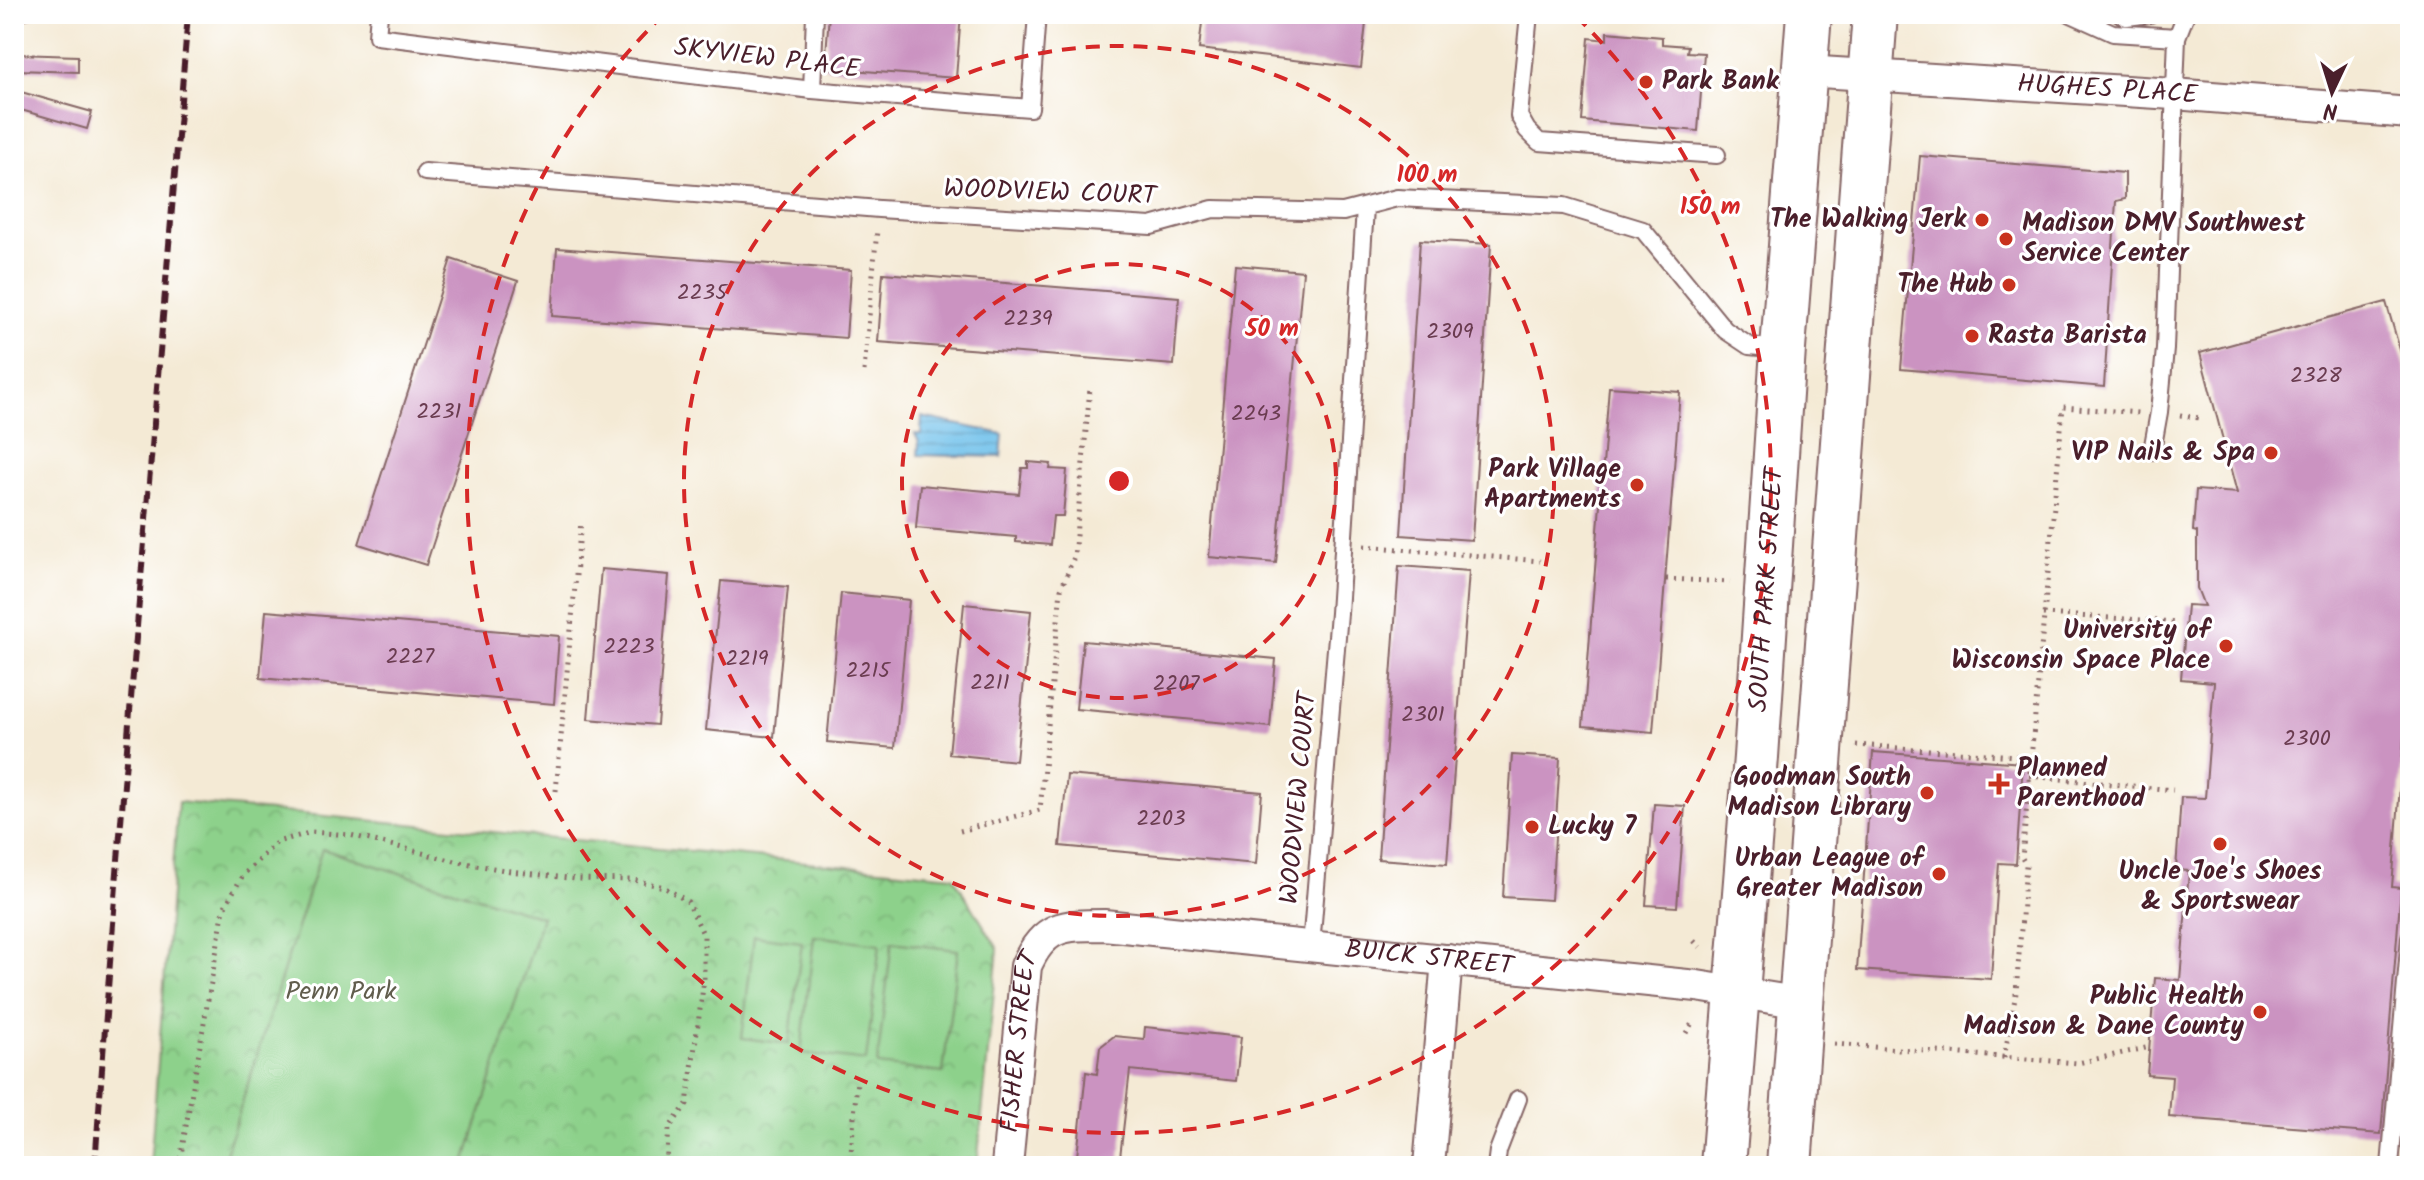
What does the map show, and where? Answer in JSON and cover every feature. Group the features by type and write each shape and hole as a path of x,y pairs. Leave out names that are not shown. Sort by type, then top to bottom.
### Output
{"main road":[{"name":"SOUTH PARK STREET","path":"1723,1166 1756,757 1809,14"},
{"path":"1789,1166 1875,14"}],"street":[{"name":"HUGHES PLACE","path":"1804,71 2174,94 2410,113"},
{"name":"BUICK STREET","path":"1055,929 1066,925 1104,925 1697,986 1802,1003"},
{"name":"FISHER STREET","path":"1007,1166 1026,966 1033,950 1055,929"},
{"path":"1429,1166 1447,960"}],"lane":[{"name":"SKYVIEW PLACE","path":"379,14 377,36 812,90 1030,108 1037,14"},
{"path":"812,90 815,14"},
{"path":"1529,14 1519,116 1539,142 1717,155"},
{"path":"2071,14 2113,33 2177,37"},
{"path":"2121,14 2127,17 2150,14"},
{"path":"2152,451 2165,349 2177,37 2186,14"},
{"name":"WOODVIEW COURT","path":"425,172 879,209 1151,226 1213,209 1343,212 1365,208 1343,544 1311,946"},
{"path":"1365,208 1397,198 1564,206 1643,230 1725,330 1749,346 1783,349"},
{"path":"2390,1166 2410,937"},
{"path":"1496,1166 1498,1151 1518,1099"}],"path":[{"path":"864,371 879,209"},
{"path":"960,831 1040,810 1062,582 1074,557 1090,388"},
{"path":"2004,1058 2016,993 2026,865 2022,858 2030,757 2063,407 2147,414 2159,412 2199,418"},
{"path":"556,791 581,521"},
{"path":"1343,544 1540,561"},
{"path":"1666,579 1730,582"},
{"path":"2043,614 2176,622"},
{"path":"1851,745 2030,757"},
{"path":"2029,776 2173,790"},
{"path":"179,1166 224,908 243,875 277,842 312,832 350,835 459,862 510,871 575,879 634,880 664,887 688,902 704,936 704,980 687,1104 669,1128 666,1166"},
{"path":"1694,941 1700,947"},
{"path":"1686,1033 1694,1020"},
{"path":"1829,1044 2078,1063 2150,1047"},
{"path":"850,1166 857,1080"}],"green space":[{"name":"Penn Park","path":"178,802 953,876 998,949 977,1166 150,1166"},
{"path":"322,849 542,917 464,1166 222,1166"},
{"path":"754,936 802,942 789,1044 742,1038"},
{"path":"814,936 880,944 866,1061 801,1053"},
{"path":"892,942 958,950 943,1073 877,1065"}],"water":[{"path":"922,417 1003,434 1001,457 918,455 919,442 915,434 921,434"}],"building":[{"path":"14,14 40,14 40,15 15,22"},
{"path":"829,14 961,14 956,78 825,68"},
{"path":"1203,14 1367,14 1361,68 1199,49"},
{"path":"1607,32 1662,37 1662,44 1688,46 1687,52 1704,53 1698,131 1582,121 1589,38 1607,40"},
{"path":"16,54 78,56 78,72 16,70"},
{"path":"14,90 92,112 87,129 14,108"},
{"name":"The Hub","path":"1920,156 2125,173 2125,199 2116,201 2104,387 1901,369"},
{"path":"1420,240 1491,244 1472,540 1401,535"},
{"path":"557,248 851,270 846,338 552,316"},
{"path":"451,259 518,281 426,565 359,544"},
{"path":"1235,265 1303,271 1276,563 1209,557"},
{"path":"883,273 1179,297 1174,365 878,342"},
{"path":"2386,302 2410,384 2410,661 2392,887 2401,888 2381,1134 2169,1117 2172,1077 2147,1075 2155,978 2180,980 2189,871 2176,870 2181,797 2205,798 2214,682 2181,679 2187,605 2204,606 2197,588 2197,532 2193,531 2196,490 2237,493 2200,353"},
{"name":"Park Village Apartments","path":"1609,387 1680,392 1653,732 1583,726"},
{"path":"1028,462 1051,464 1050,469 1067,470 1063,516 1053,516 1050,545 1016,542 1016,537 916,528 920,485 1019,494 1022,468 1028,468"},
{"path":"1399,566 1469,571 1447,864 1378,859"},
{"path":"601,569 669,575 657,725 588,719"},
{"path":"721,581 788,587 774,737 706,730"},
{"path":"841,593 909,600 895,748 827,742"},
{"path":"964,604 1031,611 1016,761 949,754"},
{"path":"266,611 559,636 554,704 260,678"},
{"path":"1083,641 1276,659 1270,727 1076,709"},
{"path":"1873,752 2023,763 2016,864 1999,863 1991,979 1857,970"},
{"name":"Lucky 7","path":"1512,755 1560,758 1551,900 1503,897"},
{"path":"1067,775 1262,792 1256,864 1060,846"},
{"name":"Lucky 7","path":"1654,804 1685,806 1677,907 1646,905"},
{"path":"1145,1027 1241,1037 1236,1081 1130,1070 1119,1166 1076,1166 1086,1072 1097,1074 1100,1047 1114,1036 1144,1039"}],"railway":[{"path":"95,1166 188,14"}],"place":[{"name":"Park Bank","path":"1646,82"},
{"name":"The Walking Jerk","path":"1982,220"},
{"name":"Madison DMV Southwest Service Center","path":"2006,239"},
{"name":"The Hub","path":"2009,285"},
{"name":"Rasta Barista","path":"1972,336"},
{"name":"VIP Nails & Spa","path":"2271,453"},
{"name":"Park Village Apartments","path":"1637,485"},
{"name":"University of Wisconsin Space Place","path":"2226,646"},
{"name":"Planned Parenthood","path":"1999,784"},
{"name":"Goodman South Madison Library","path":"1927,793"},
{"name":"Lucky 7","path":"1532,827"},
{"name":"Uncle Joe's Shoes & Sportswear","path":"2220,844"},
{"name":"Urban League of Greater Madison","path":"1939,874"},
{"name":"Public Health Madison & Dane County","path":"2260,1012"}]}
